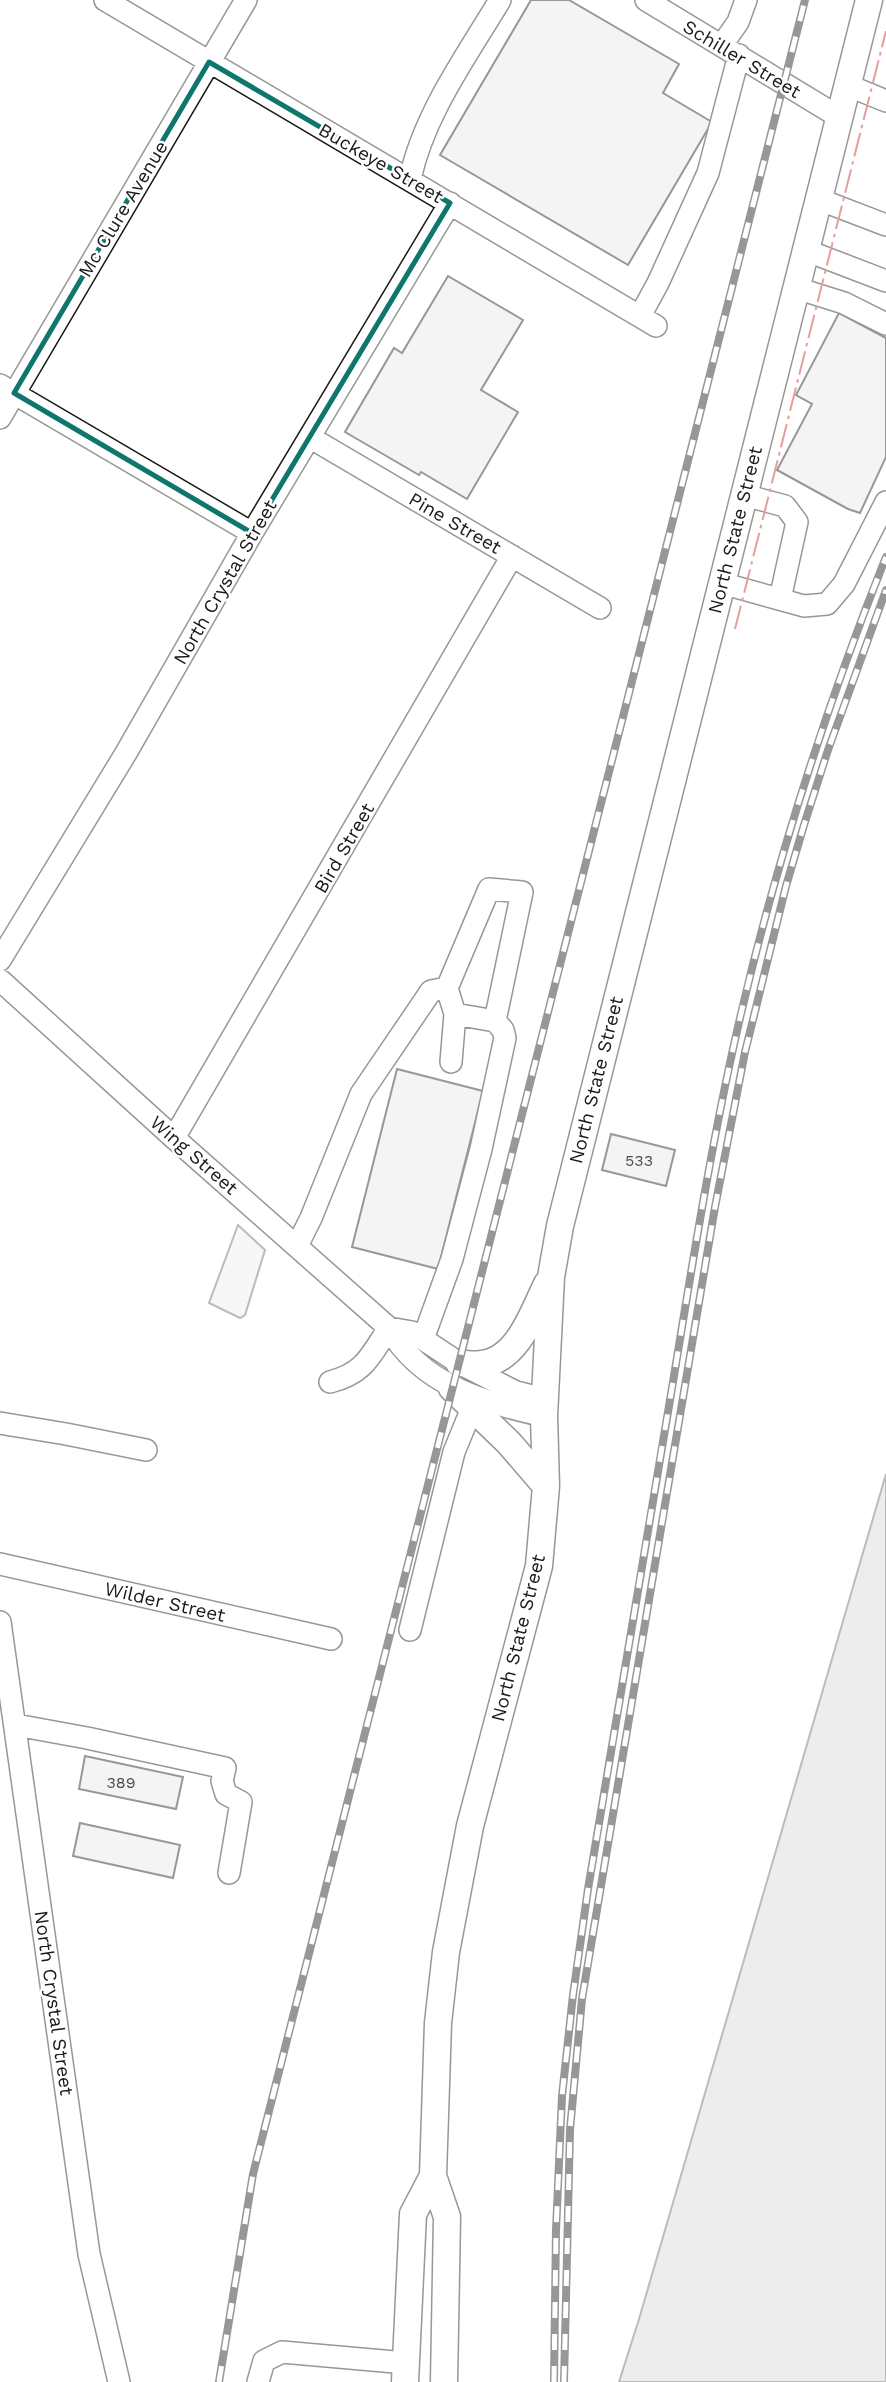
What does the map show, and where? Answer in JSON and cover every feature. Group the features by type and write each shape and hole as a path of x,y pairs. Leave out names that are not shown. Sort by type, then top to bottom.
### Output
{"main road":[{"name":"North State Street","path":"444,2382 447,2217 433,2176 438,2024 450,1928 470,1826 539,1566 546,1486 544,1408 551,1277 560,1226 869,0"},
{"path":"546,1486 509,1443 472,1408 456,1376 494,1361 510,1350 551,1277"},
{"name":"North State Street","path":"405,2372 413,2214 433,2176"}],"street":[{"name":"Buckeye Street","path":"105,0 648,321 658,283 708,173 731,50"},
{"name":"Mc Clure Avenue","path":"0,418 7,389 246,0"},
{"path":"410,179 419,142 440,100 499,0"},
{"name":"Schiller Street","path":"646,0 839,117"},
{"path":"731,50 746,0"},
{"path":"847,85 886,101"},
{"path":"818,199 886,225"},
{"name":"North Crystal Street","path":"0,960 126,753 252,533 450,204"},
{"path":"806,250 886,281"},
{"path":"796,288 844,303 886,324"},
{"path":"7,389 252,533"},
{"name":"Pine Street","path":"311,438 600,608"},
{"path":"744,495 785,506 797,522 780,599"},
{"path":"721,583 804,606 827,604 844,584 886,502"},
{"name":"Bird Street","path":"174,1138 512,556"},
{"path":"451,1062 455,1014 447,988 489,889 523,892 495,1021"},
{"name":"Wing Street","path":"0,980 389,1328 400,1347 456,1376 495,1404 544,1408"},
{"path":"297,1246 312,1218 361,1094 431,991 447,988"},
{"path":"423,1339 452,1259 505,1038 503,1030 495,1021 455,1014"},
{"path":"330,1382 349,1377 363,1365 389,1328"},
{"name":"Wing Street","path":"389,1328 412,1332 423,1339 456,1376"},
{"path":"410,1630 454,1452 472,1408"},
{"path":"0,1423 146,1450"},
{"name":"Wilder Street","path":"0,1564 331,1639"},
{"name":"North Crystal Street","path":"0,1622 89,2254 119,2382"},
{"path":"16,1725 225,1768 222,1781 226,1794 241,1802 229,1872"},
{"path":"258,2382 264,2361 282,2352 405,2372"}],"highlighted area":[{"path":"209,62 450,203 252,533 14,393"}],"shaded area":[{"path":"238,1225 265,1250 245,1315 240,1318 209,1303"},
{"path":"886,1474 886,2382 619,2382 639,2319"}],"building":[{"path":"531,0 569,0 679,64 663,93 712,122 628,265 440,155"},
{"path":"448,276 523,320 481,390 518,412 467,499 345,432 394,348 402,353"},
{"path":"839,313 886,338 886,457 860,513 777,470 812,404 796,395"},
{"path":"397,1069 483,1091 438,1269 352,1247"},
{"path":"611,1134 675,1150 666,1186 602,1170"},
{"path":"85,1756 183,1777 176,1809 79,1789"},
{"path":"80,1823 180,1845 173,1878 73,1856"}],"railway":[{"path":"219,2382 253,2174 805,0"},
{"path":"554,2382 556,2230 562,2096 573,1995 588,1889 707,1178 748,986 781,862 819,739 886,557"},
{"path":"564,2382 570,2130 582,1999 715,1207 745,1052 786,886 828,750 886,590"}],"power":[{"path":"735,629 886,31"}]}
